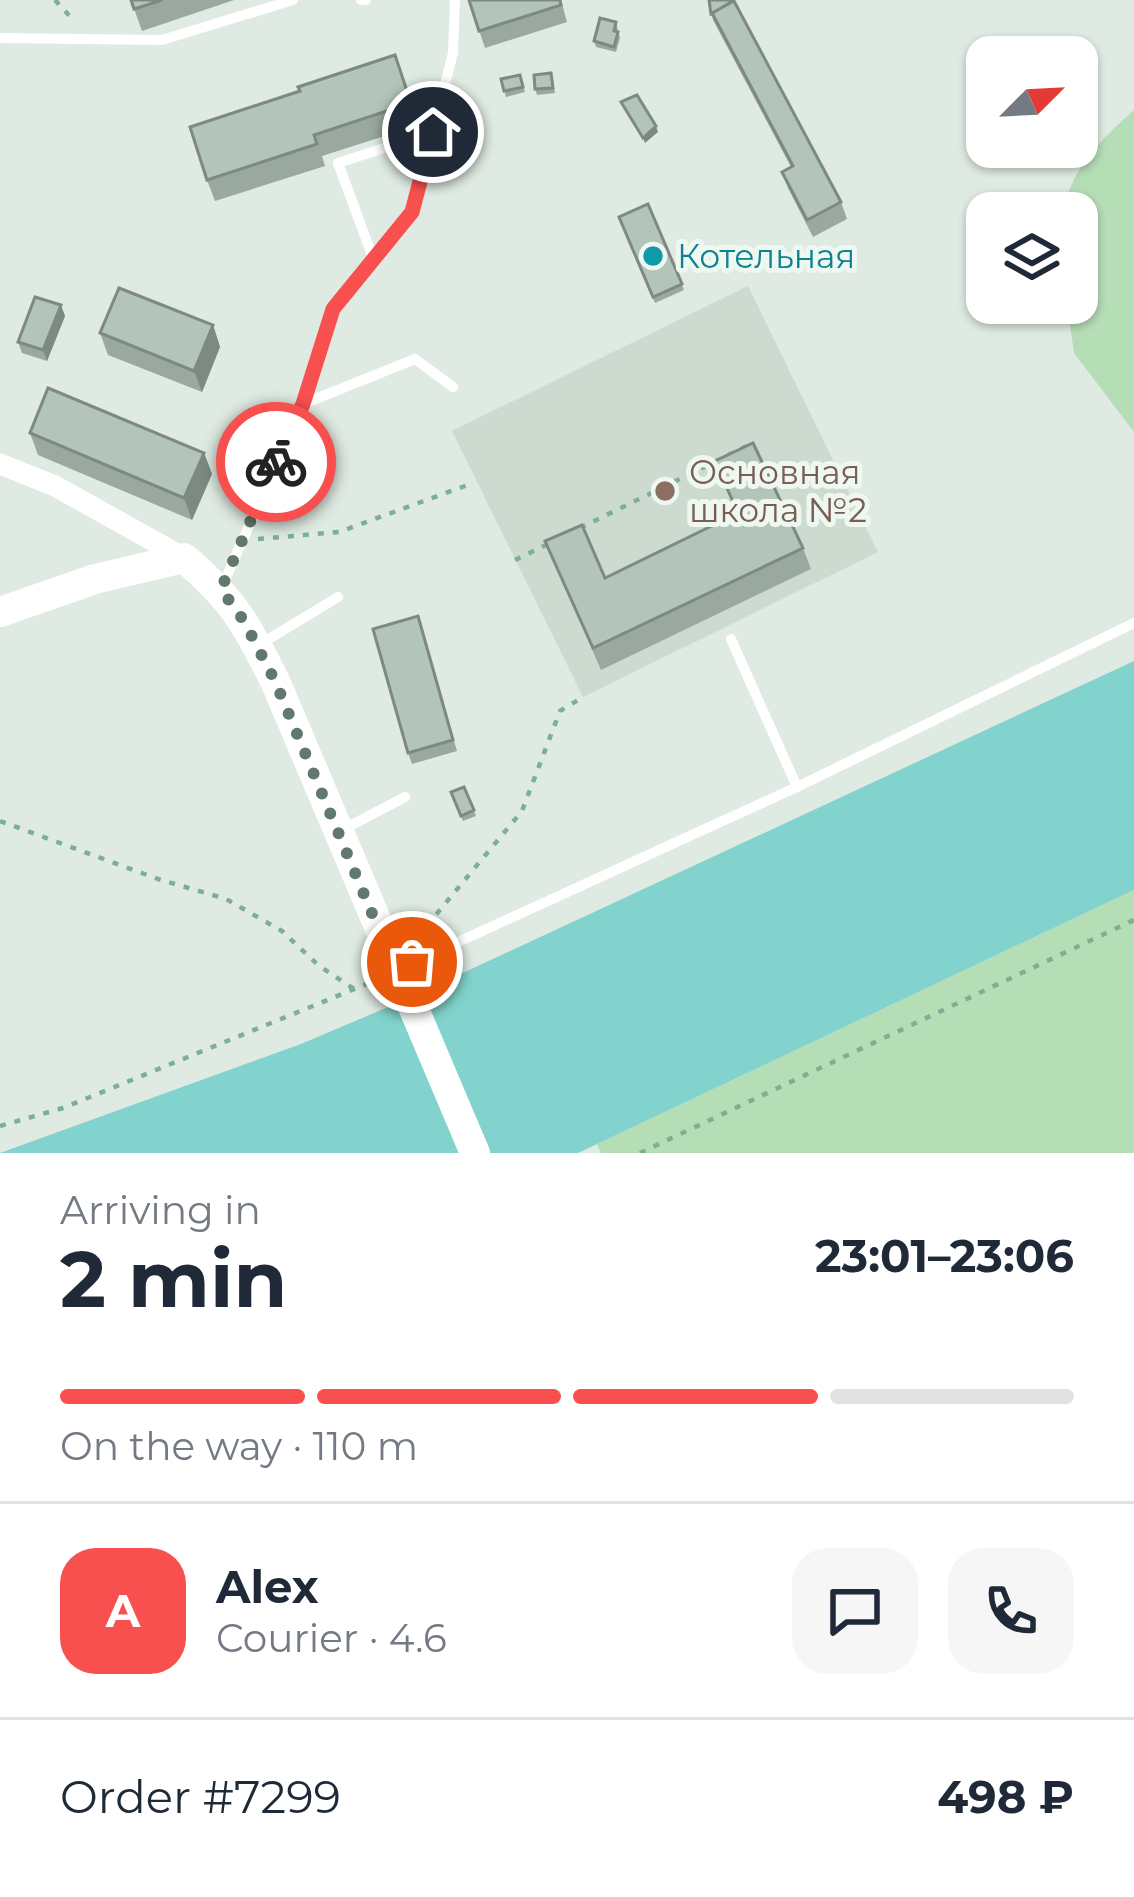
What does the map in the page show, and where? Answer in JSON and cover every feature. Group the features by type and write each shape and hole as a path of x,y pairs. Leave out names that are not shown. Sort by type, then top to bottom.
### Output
{"street":[{"path":"0,464 55,486 184,558 221,589 257,646 405,977 475,1153"},
{"path":"0,612 94,579 184,558"}],"lane":[{"path":"0,38 163,40 293,0"},
{"path":"221,589 303,404 333,309 412,212 453,53 455,0"},
{"path":"374,258 338,163 433,132"},
{"path":"303,404 415,359 452,387"},
{"path":"257,646 338,597"},
{"path":"405,977 1134,623"},
{"path":"730,639 797,787"},
{"path":"340,831 405,797"}],"path":[{"path":"578,529 747,446"},
{"path":"240,539 339,532 473,482"},
{"path":"515,560 557,539"},
{"path":"0,1126 63,1108 356,990 405,977 430,923 522,812 560,712 583,697"},
{"path":"0,821 226,899 282,931 318,965 356,990"},
{"path":"640,1153 1134,920"}],"shaded area":[{"name":"Основная школа №2","path":"748,286 878,552 583,697 452,431"}],"green space":[{"path":"1134,110 1134,432 1074,353 1070,324 1098,324 1098,192 1069,192 1081,168 1098,168 1100,143"},
{"path":"1134,890 1134,1153 601,1153 597,1144"}],"water":[{"path":"1134,661 1134,890 578,1153 0,1153 301,1044 407,999"}],"building":[{"path":"131,0 162,0 134,9"},
{"path":"469,0 560,0 561,5 479,31"},
{"path":"709,0 731,0 731,2 711,14"},
{"path":"734,1 841,202 807,220 782,172 793,166 712,13"},
{"path":"600,18 616,22 614,47 594,41"},
{"path":"395,55 411,103 314,135 317,144 207,180 190,127"},
{"path":"551,73 553,88 535,89 534,75"},
{"path":"520,75 523,87 504,91 501,79"},
{"path":"637,95 656,126 643,138 621,102"},
{"name":"Котельная","path":"648,204 682,284 653,297 619,217"},
{"path":"119,288 213,325 194,371 100,333"},
{"path":"35,297 61,305 43,350 18,342"},
{"path":"48,388 204,453 184,498 30,433"},
{"path":"753,443 803,548 593,648 545,541 582,525 605,578 738,513 715,461"},
{"path":"418,616 453,740 408,753 373,629"},
{"path":"464,787 474,810 461,816 451,792"}],"way so far":[{"path":"276,462 221,589 244,621 275,681 396,971 412,962"}],"place":[{"name":"Котельная","path":"653,256"},
{"name":"Основная школа №2","path":"665,491"}],"route":[{"path":"276,462 303,404 333,309 412,212 433,132"}]}
